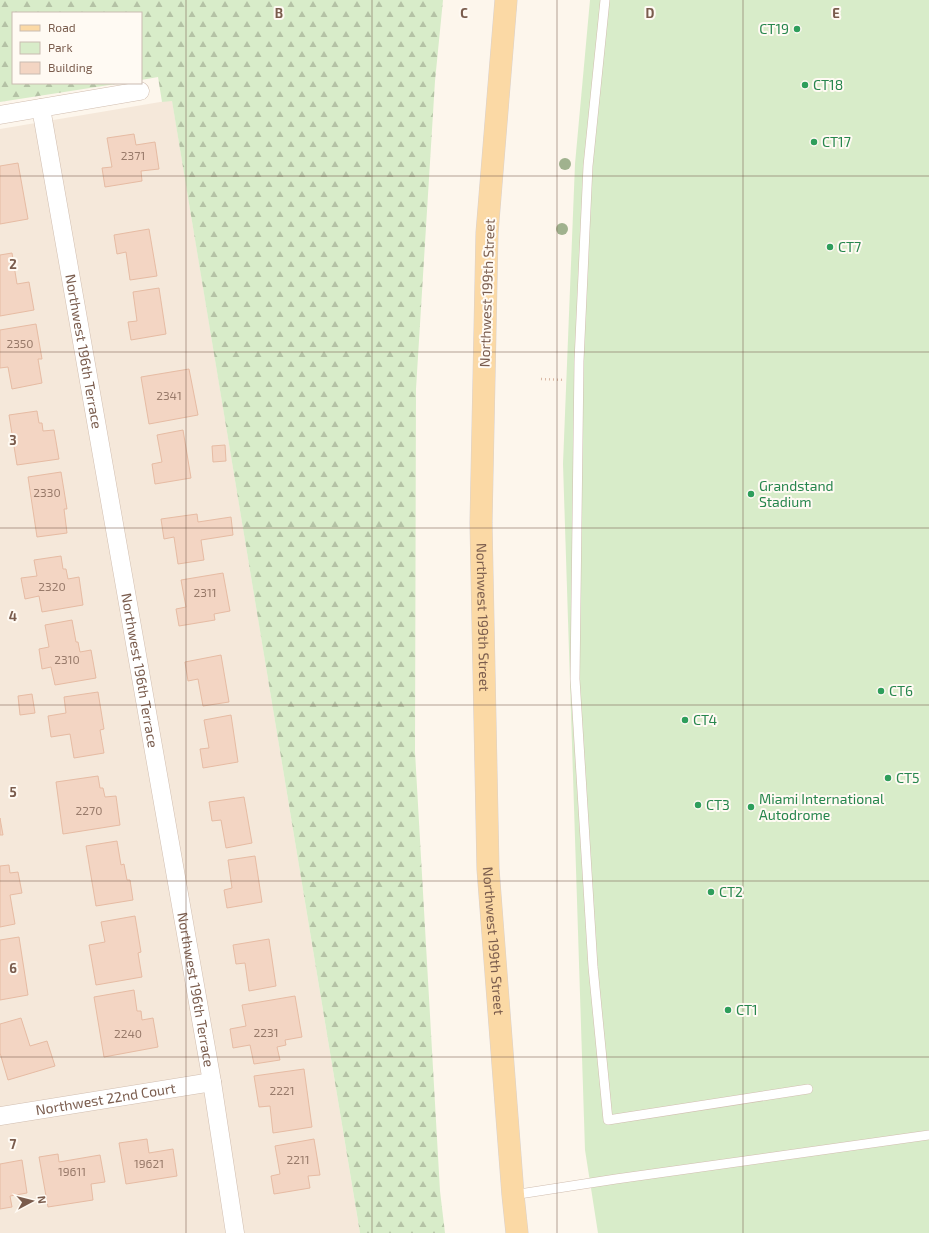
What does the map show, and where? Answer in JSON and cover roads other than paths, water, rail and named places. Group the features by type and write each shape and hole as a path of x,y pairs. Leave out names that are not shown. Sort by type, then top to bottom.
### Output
{"main road":[{"name":"Northwest 199th Street","path":"506,0 487,233 481,523 488,869 517,1233"}],"street":[{"path":"0,115 140,91"},
{"name":"Northwest 196th Terrace","path":"41,108 212,1082 235,1233"},
{"name":"Northwest 22nd Court","path":"0,1116 212,1082"}],"lane":[{"path":"605,0 588,166 578,380 575,679 593,967 608,1120 808,1089"},
{"path":"513,1195 647,1174 929,1135"}],"place":[{"name":"CT19","path":"797,29"},
{"name":"CT18","path":"805,85"},
{"name":"CT17","path":"814,142"},
{"name":"CT7","path":"830,247"},
{"name":"Grandstand Stadium","path":"751,494"},
{"name":"CT6","path":"881,691"},
{"name":"CT4","path":"685,720"},
{"name":"CT5","path":"888,778"},
{"name":"CT3","path":"698,805"},
{"name":"Miami International Autodrome","path":"751,807"},
{"name":"CT2","path":"711,892"},
{"name":"CT1","path":"728,1010"}]}
